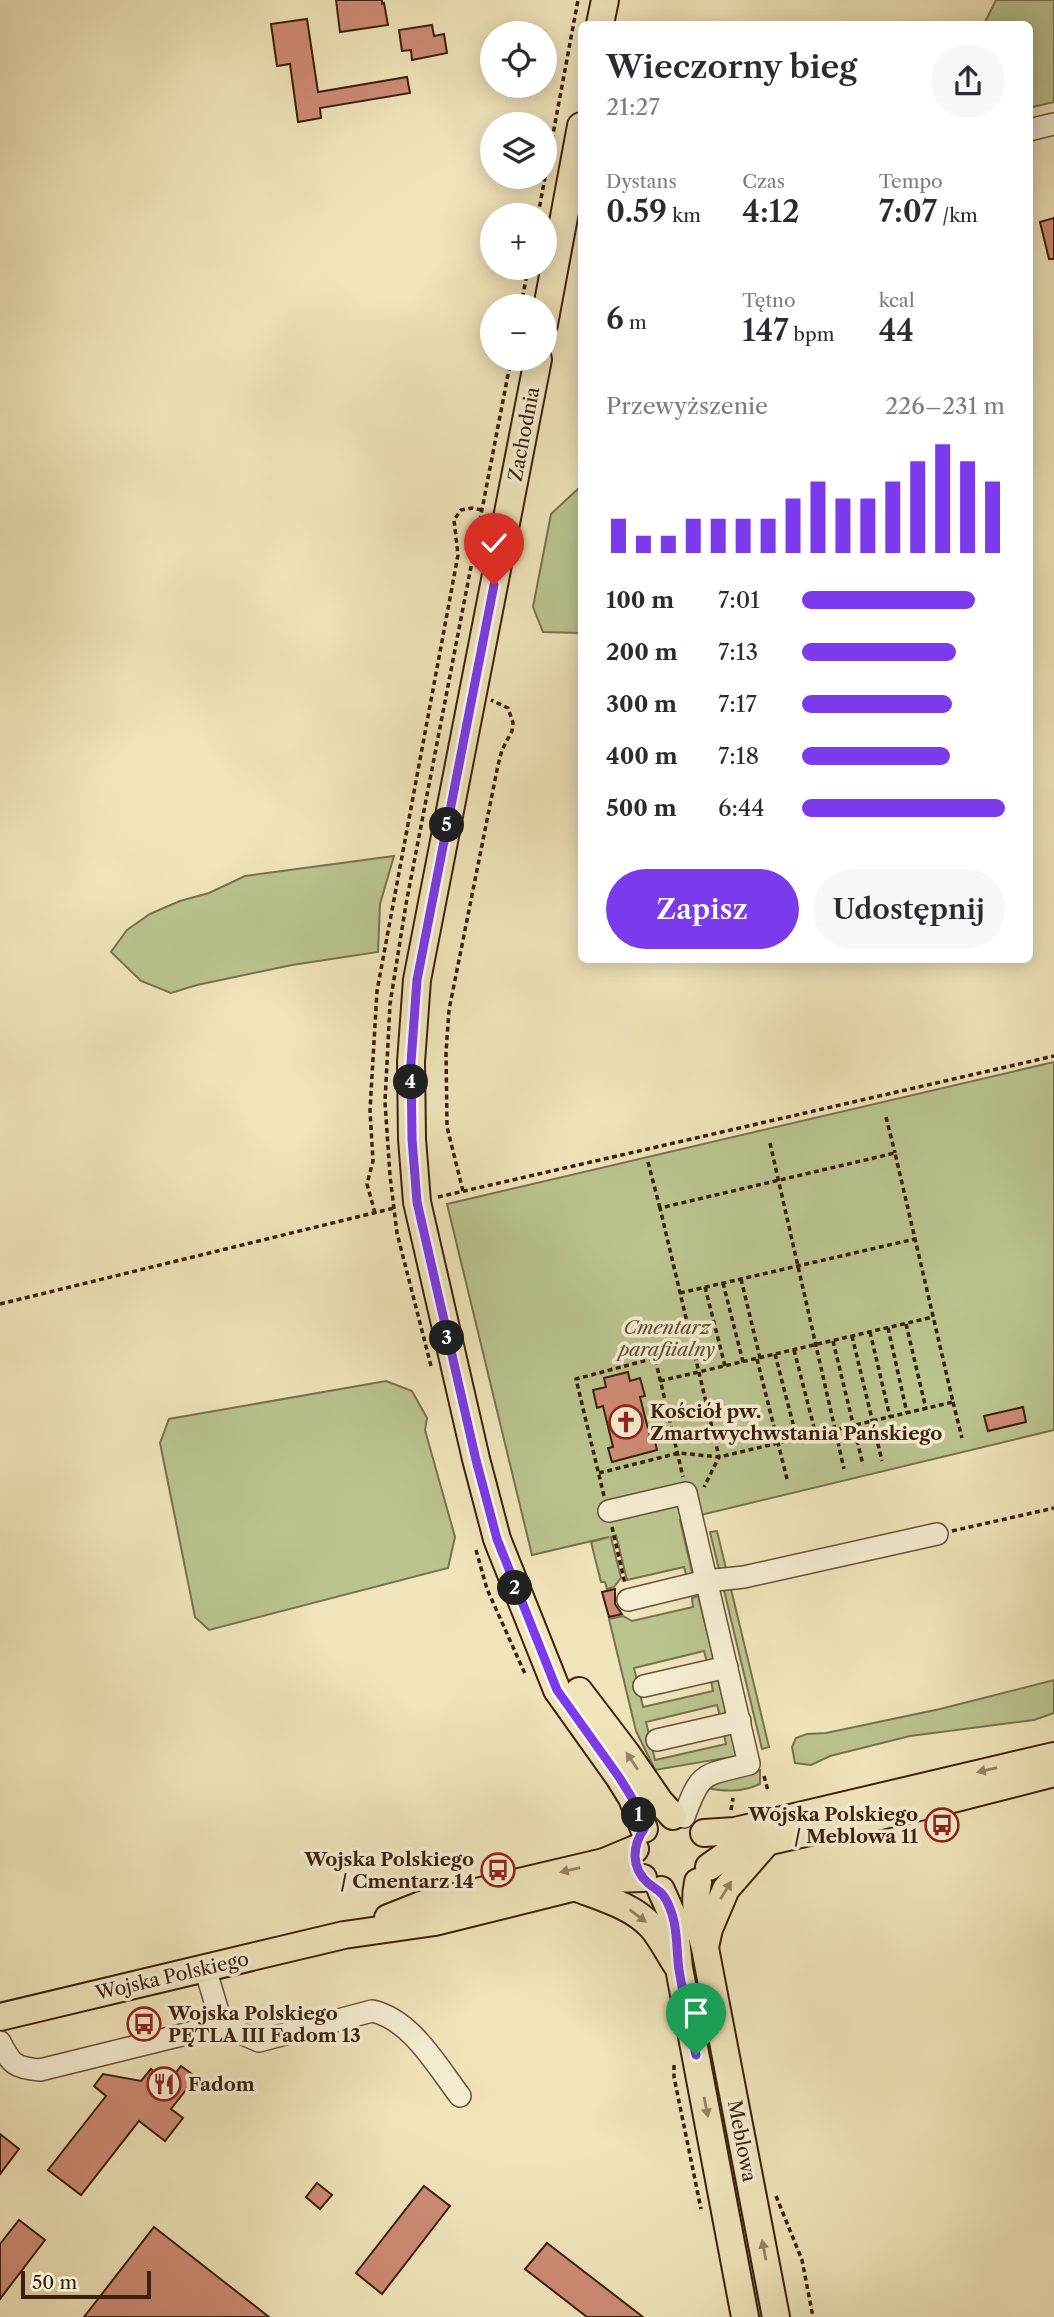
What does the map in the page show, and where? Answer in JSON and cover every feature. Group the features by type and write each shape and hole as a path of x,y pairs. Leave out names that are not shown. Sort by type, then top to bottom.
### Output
{"main road":[{"path":"601,21 605,0"},
{"path":"550,294 578,164"},
{"name":"Zachodnia","path":"536,371 417,980 411,1062 412,1139 406,1205 497,1539 557,1690 619,1777 636,1806 639,1839"},
{"name":"Zachodnia","path":"528,1618 660,1802 687,1822"},
{"path":"1054,1756 735,1830 687,1822 654,1821 639,1839 635,1861 652,1884 668,1892 684,1890 730,1852 1054,1773"},
{"path":"687,1822 711,1849 703,1875"},
{"name":"Wojska Polskiego","path":"344,1935 421,1905 604,1862 639,1839"},
{"path":"705,1948 712,1921 726,1889 766,1842"},
{"name":"Meblowa","path":"703,1875 695,1900 696,1915 705,1948 776,2317"},
{"name":"Wojska Polskiego","path":"0,2017 344,1935 435,1922 623,1877 652,1884"},
{"name":"Meblowa","path":"652,1884 674,1919 679,1968 745,2317"},
{"path":"578,1888 626,1907 641,1917 653,1928 679,1968"}],"street":[{"path":"1033,129 1054,124"},
{"path":"608,1511 686,1493 749,1763 706,1775 694,1787 687,1822"},
{"path":"628,1600 706,1581 744,1577 937,1534"},
{"path":"644,1686 727,1667"},
{"path":"657,1740 740,1721"},
{"path":"205,1968 222,2025"},
{"path":"0,2042 9,2059 16,2065 40,2070 222,2025 259,2041 372,2011 383,2013 414,2037 460,2096"}],"path":[{"path":"540,203 578,0"},
{"path":"431,1368 397,1233 406,1205 386,1135 390,1004 406,904 509,371"},
{"path":"375,1213 367,1184 373,1161 370,1110 377,991 458,555 454,520 461,510 482,510"},
{"path":"463,1191 447,1127 446,1052 449,1010 498,765 513,723 509,708 472,695"},
{"path":"0,1304 463,1191 1054,1056"},
{"path":"886,1116 962,1438"},
{"path":"770,1143 844,1469"},
{"path":"660,1208 895,1153"},
{"path":"648,1162 719,1457"},
{"path":"680,1293 915,1239"},
{"path":"741,1279 787,1479"},
{"path":"723,1283 743,1362"},
{"path":"705,1287 725,1366"},
{"path":"660,1381 933,1317"},
{"path":"906,1324 926,1409"},
{"path":"888,1328 907,1413"},
{"path":"870,1332 890,1417"},
{"path":"852,1336 881,1461"},
{"path":"833,1341 863,1465"},
{"path":"794,1350 816,1434"},
{"path":"775,1354 797,1439"},
{"path":"628,1600 576,1379 654,1358 679,1453"},
{"path":"599,1473 679,1453 719,1457 953,1402"},
{"path":"937,1534 1054,1508"},
{"path":"475,1545 487,1589 528,1679"},
{"path":"674,2058 674,2077 701,2212"},
{"path":"774,2192 802,2260 813,2317"}],"green space":[{"path":"996,0 1054,0 1054,102 1033,107 1033,21 986,21"},
{"path":"578,489 578,633 543,632 533,607 551,514"},
{"path":"394,856 380,904 378,952 292,965 171,993 141,981 111,952 127,930 150,914 180,901 209,893 245,876"},
{"name":"Cmentarz parafiialny","path":"1054,1062 1054,1430 680,1520 693,1576 687,1578 684,1567 627,1580 616,1535 611,1537 621,1578 614,1587 607,1589 605,1582 601,1582 591,1542 609,1537 532,1555 447,1204"},
{"path":"386,1381 412,1391 427,1418 425,1430 455,1537 448,1568 209,1630 195,1617 160,1443 169,1419"},
{"path":"717,1531 769,1747 762,1749 710,1532"},
{"path":"698,1596 714,1659 707,1662 704,1651 634,1668 643,1707 713,1691 711,1681 718,1679 727,1715 720,1716 717,1705 646,1722 655,1760 726,1744 724,1735 732,1733 737,1756 655,1770 636,1731 609,1619 623,1616 632,1621 693,1607 692,1598"},
{"path":"1054,1680 1054,1713 1034,1720 910,1736 830,1756 811,1765 795,1763 792,1747 796,1738 807,1734 826,1733 940,1709"},
{"path":"760,1770 760,1784 753,1787 734,1790 707,1788 714,1782"},
{"path":"693,1923 768,2317 756,2317 681,1925"}],"building":[{"path":"336,0 382,0 388,25 340,32"},
{"path":"307,19 318,92 407,77 410,93 320,108 321,118 298,122 290,64 277,66 271,24"},
{"path":"432,25 434,36 444,34 447,53 412,60 411,50 402,51 399,30"},
{"path":"1054,218 1054,259 1049,259 1040,222"},
{"name":"Kościół pw. Zmartwychwstania Pańskiego","path":"628,1372 630,1381 640,1378 645,1396 640,1397 650,1437 654,1437 657,1450 612,1462 608,1448 613,1447 603,1406 597,1408 593,1390 606,1387 604,1378"},
{"path":"1023,1407 1026,1422 988,1431 984,1416"},
{"path":"615,1589 615,1604 622,1614 609,1617 602,1592"},
{"path":"181,2066 196,2077 171,2109 183,2118 165,2141 139,2121 81,2195 48,2170 106,2096 94,2086 103,2074 141,2081 151,2069 168,2082"},
{"path":"0,2134 19,2149 0,2174"},
{"path":"317,2183 332,2195 320,2209 306,2197"},
{"path":"424,2186 450,2206 382,2294 356,2273"},
{"path":"19,2220 45,2240 0,2299 0,2244"},
{"path":"154,2227 269,2317 84,2317"},
{"path":"547,2243 643,2317 587,2317 525,2269"}],"place":[{"name":"Kościół pw. Zmartwychwstania Pańskiego","path":"626,1422"},
{"name":"Wojska Polskiego / Meblowa 11","path":"942,1825"},
{"name":"Wojska Polskiego / Cmentarz 14","path":"498,1870"},
{"name":"Wojska Polskiego PĘTLA III Fadom 13","path":"144,2024"},
{"name":"Fadom","path":"164,2084"}],"route":[{"path":"494,585 417,980 411,1062 412,1139 417,1202 476,1460 497,1539 557,1690 619,1777 639,1813 644,1829 635,1849 635,1861 643,1878 661,1890 674,1919 679,1968 696,2055"}]}
